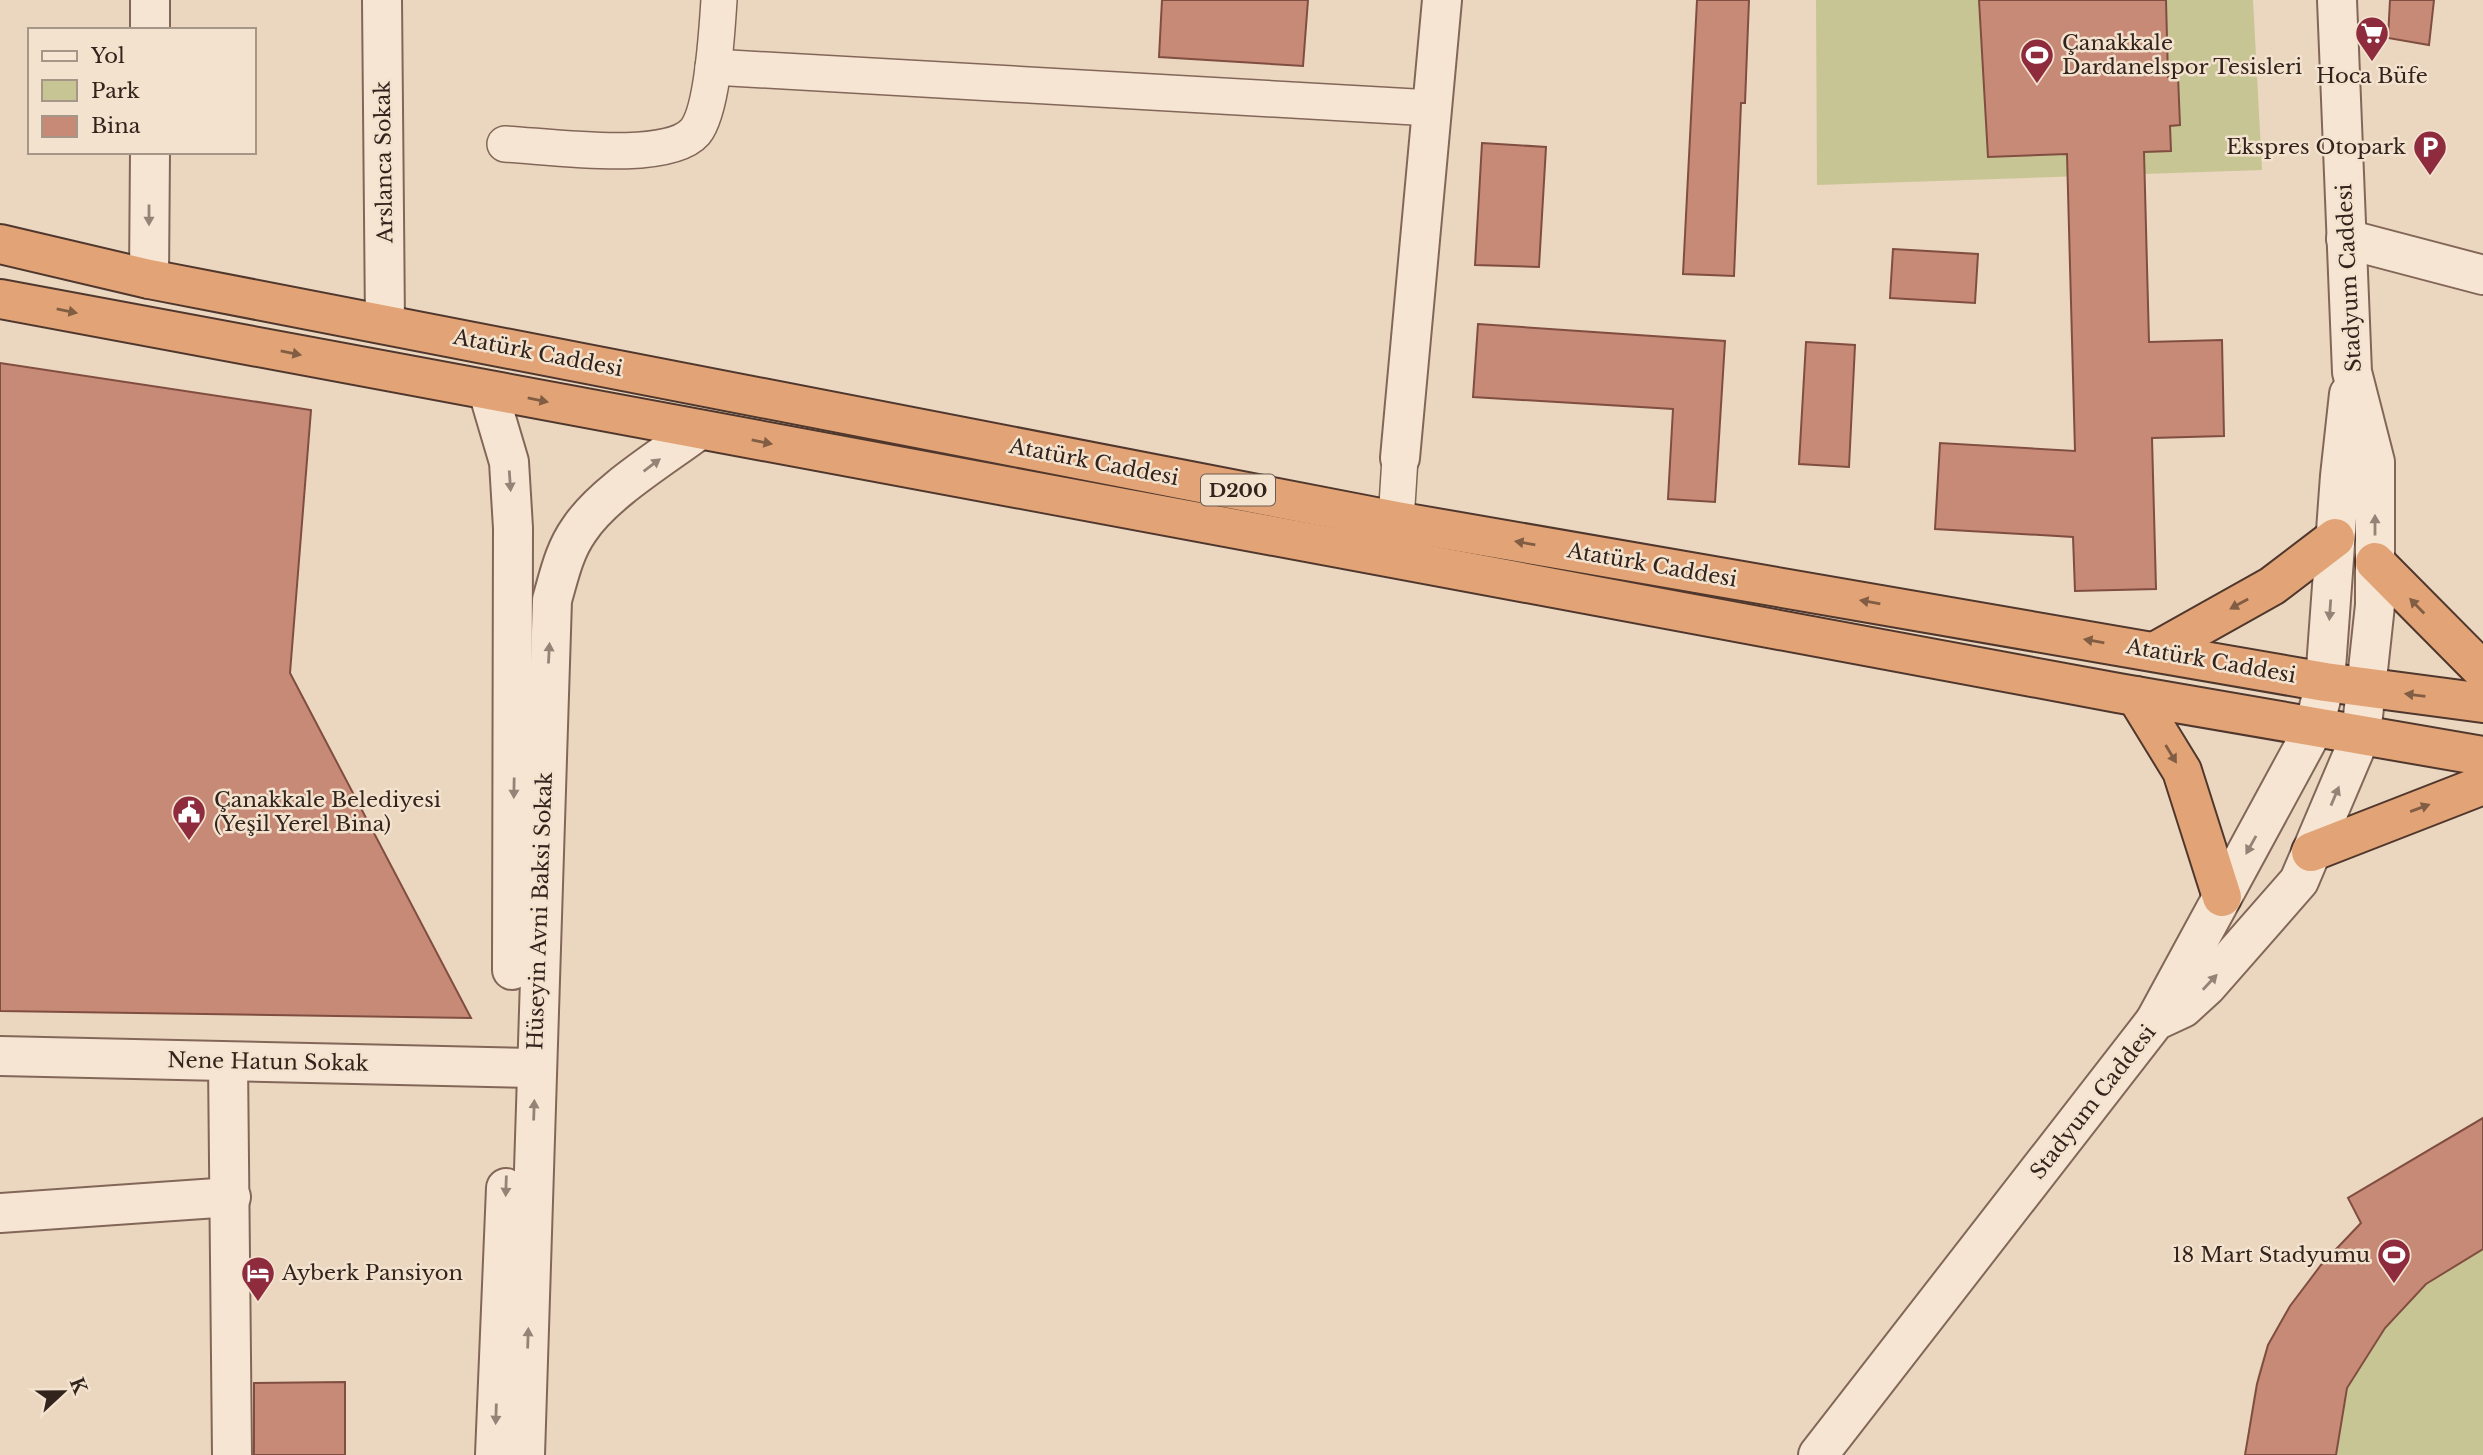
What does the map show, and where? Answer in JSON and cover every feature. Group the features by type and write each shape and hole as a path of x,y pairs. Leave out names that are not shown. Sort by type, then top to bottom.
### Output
{"highway":[{"name":"Atatürk Caddesi","path":"0,244 149,279 1396,521 2365,689 2483,703"},
{"name":"Atatürk Caddesi","path":"0,299 2136,696 2483,756"},
{"path":"2156,651 2272,586 2335,538"},
{"path":"2375,562 2483,671"},
{"path":"2136,696 2182,771 2222,897"},
{"path":"2311,852 2483,785"}],"street":[{"path":"150,0 150,28"},
{"name":"Arslanca Sokak","path":"382,0 385,323"},
{"path":"505,144 637,151 680,144 696,131 713,67 719,0"},
{"path":"1396,521 1442,0"},
{"name":"Stadyum Caddesi","path":"1818,1455 2155,1021 2183,1008 2207,986 2299,881 2361,735 2375,605 2375,461 2352,372 2337,0"},
{"path":"713,67 1432,108"},
{"path":"149,279 150,154"},
{"path":"2346,239 2483,275"},
{"path":"2155,1021 2314,728 2325,682 2335,538 2352,372"},
{"name":"Hüseyin Avni Baksi Sokak","path":"488,391 509,462 515,581 523,1068 525,1455"},
{"name":"Hüseyin Avni Baksi Sokak","path":"495,1455 523,1068 552,600 564,559 579,529 617,491 699,430"},
{"path":"515,581 557,584"},
{"name":"Nene Hatun Sokak","path":"0,1056 523,1068"},
{"path":"228,1062 232,1197 232,1455"},
{"path":"0,1213 232,1197"}],"green space":[{"name":"Çanakkale Dardanelspor Tesisleri","path":"1816,0 2253,0 2262,170 1817,185"},
{"name":"18 Mart Stadyumu","path":"2483,1118 2483,1455 2245,1455 2256,1384 2269,1343 2298,1295 2361,1223 2348,1198"}],"building":[{"path":"1162,0 1308,0 1303,66 1159,57"},
{"path":"1697,0 1749,0 1745,103 1741,103 1734,276 1683,274"},
{"path":"1979,0 2166,0 2168,77 2178,76 2180,125 2170,126 2171,151 2144,152 2149,342 2222,340 2224,436 2152,438 2156,589 2075,591 2073,537 1935,529 1940,443 2075,451 2067,154 1988,157"},
{"path":"2390,0 2434,0 2429,45 2388,38"},
{"path":"1482,143 1546,147 1539,267 1475,265"},
{"path":"1893,249 1978,254 1975,303 1890,298"},
{"path":"1478,324 1725,341 1715,502 1668,499 1673,409 1473,397"},
{"path":"1806,342 1855,345 1849,467 1799,464"},
{"name":"Çanakkale Belediyesi (Yeşil Yerel Bina)","path":"0,363 311,410 290,673 471,1018 0,1011"},
{"name":"18 Mart Stadyumu","path":"2483,1118 2483,1249 2426,1284 2385,1328 2347,1388 2336,1455 2245,1455 2257,1384 2268,1345 2290,1306 2321,1265 2361,1223 2348,1198"},
{"path":"345,1382 345,1455 254,1455 254,1383"}],"place":[{"name":"Hoca Büfe","path":"2372,63"},
{"name":"Çanakkale Dardanelspor Tesisleri","path":"2037,85"},
{"name":"Ekspres Otopark","path":"2430,177"},
{"name":"Çanakkale Belediyesi (Yeşil Yerel Bina)","path":"189,842"},
{"name":"18 Mart Stadyumu","path":"2394,1285"},
{"name":"Ayberk Pansiyon","path":"258,1303"}]}
